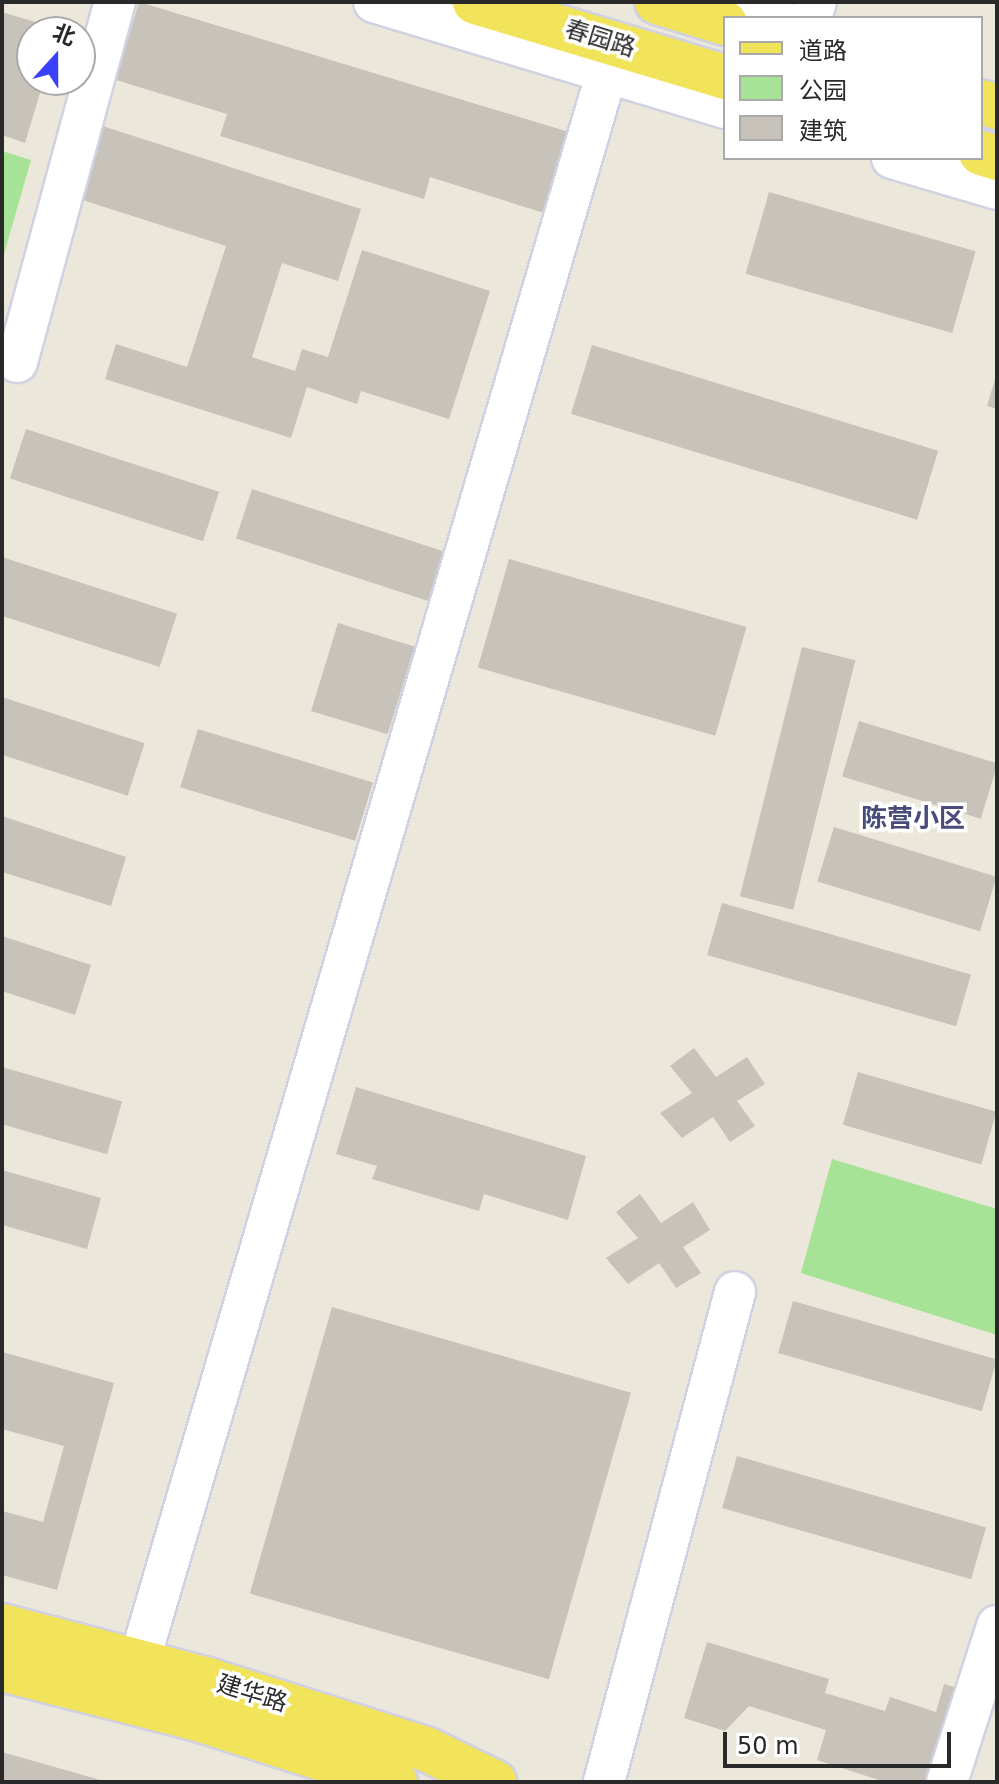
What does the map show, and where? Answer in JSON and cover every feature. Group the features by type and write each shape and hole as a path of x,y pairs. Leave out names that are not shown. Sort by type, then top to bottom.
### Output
{"main road":[{"name":"春园路","path":"475,2 723,76"},
{"path":"657,2 723,22"},
{"name":"建华路","path":"2,1626 139,1662 426,1749 494,1782"},
{"name":"建华路","path":"2,1669 198,1719 395,1782"}],"street":[{"path":"17,362 115,2"},
{"path":"374,2 723,107"},
{"path":"727,2 772,16"},
{"path":"139,1662 607,72"},
{"path":"899,160 997,189"},
{"path":"604,1782 735,1292"},
{"path":"947,1782 997,1626"}],"green space":[{"path":"2,151 31,160 2,261"},
{"path":"832,1159 997,1209 997,1335 801,1273"}],"building":[{"path":"139,2 569,132 544,213 430,177 424,199 220,136 227,114 116,80"},
{"path":"2,12 16,16 16,96 39,96 25,143 2,135"},
{"path":"93,123 361,209 338,281 282,263 252,357 295,371 302,349 328,357 362,250 490,291 449,419 361,391 357,404 307,387 291,438 105,379 116,344 187,367 226,246 70,196"},
{"path":"769,192 976,251 952,333 746,274"},
{"path":"592,345 938,451 917,520 571,414"},
{"path":"997,376 997,409 987,406"},
{"path":"26,429 219,492 203,541 10,478"},
{"path":"252,489 445,552 429,601 236,538"},
{"path":"2,557 177,614 160,667 2,616"},
{"path":"509,559 746,627 715,736 478,668"},
{"path":"338,623 415,646 388,734 311,711"},
{"path":"802,647 855,660 793,910 740,896"},
{"path":"2,697 145,743 128,796 2,755"},
{"path":"859,721 997,763 981,819 842,776"},
{"path":"198,729 373,783 355,841 180,787"},
{"path":"2,816 126,857 111,906 2,872"},
{"path":"834,827 997,877 980,931 817,882"},
{"path":"722,903 971,974 956,1026 707,955"},
{"path":"2,936 91,965 75,1015 2,991"},
{"path":"694,1048 716,1077 747,1057 765,1084 737,1101 755,1126 730,1142 713,1117 682,1138 660,1113 692,1093 670,1066"},
{"path":"2,1067 122,1101 107,1154 2,1124"},
{"path":"858,1072 996,1112 981,1165 843,1125"},
{"path":"356,1087 586,1156 568,1220 484,1194 479,1211 372,1179 377,1166 336,1154"},
{"path":"2,1170 101,1198 87,1249 2,1225"},
{"path":"640,1194 661,1223 693,1202 710,1230 683,1247 701,1273 676,1288 659,1263 628,1284 606,1258 638,1238 616,1212"},
{"path":"793,1301 997,1359 982,1411 778,1353"},
{"path":"332,1307 631,1393 549,1679 250,1593"},
{"path":"2,1352 114,1383 57,1590 2,1575 2,1511 43,1522 64,1446 2,1429"},
{"path":"737,1456 986,1527 971,1579 722,1508"},
{"path":"707,1642 829,1679 825,1693 885,1711 890,1697 936,1712 944,1684 957,1688 928,1782 885,1782 817,1760 826,1730 749,1706 725,1731 684,1718"},
{"path":"2,1752 104,1781 104,1782 2,1782"}],"district":[{"name":"陈营小区","path":"913,819"}]}
